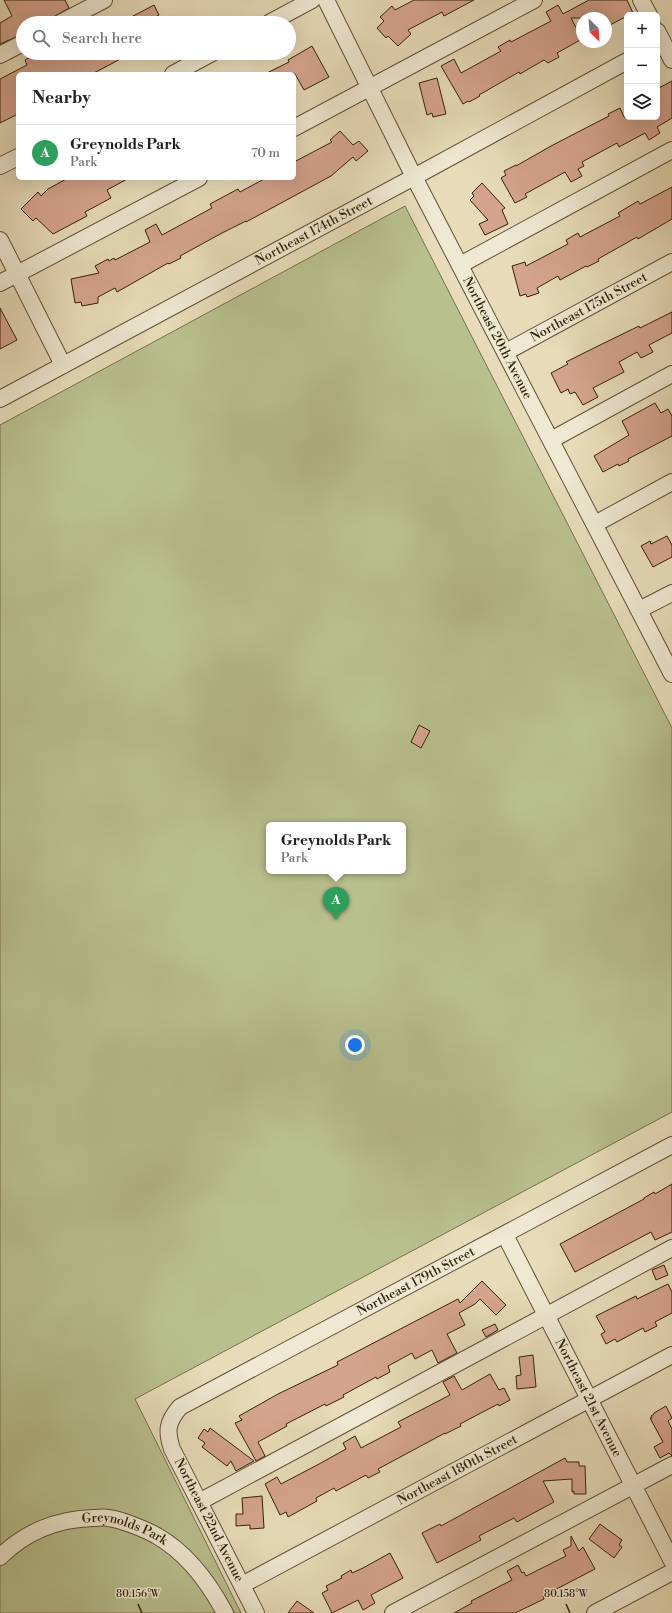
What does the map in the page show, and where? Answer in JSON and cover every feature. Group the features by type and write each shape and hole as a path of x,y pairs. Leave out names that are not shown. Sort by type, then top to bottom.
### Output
{"street":[{"path":"73,16 104,0"},
{"path":"282,16 312,0"},
{"name":"Northeast 20th Avenue","path":"326,0 414,177 672,674"},
{"path":"296,127 534,0"},
{"path":"641,0 647,12"},
{"path":"662,38 672,60"},
{"path":"0,55 16,46"},
{"path":"177,72 199,60"},
{"name":"Northeast 174th Street","path":"0,399 624,63"},
{"path":"460,264 672,150"},
{"path":"0,166 16,158"},
{"path":"0,283 195,180"},
{"path":"0,240 63,365"},
{"name":"Northeast 175th Street","path":"506,352 672,262"},
{"path":"551,440 672,374"},
{"path":"595,524 672,482"},
{"path":"639,610 672,593"},
{"name":"Northeast 179th Street","path":"169,1426 170,1420 180,1407 672,1145"},
{"name":"Northeast 21st Avenue","path":"505,1235 672,1561"},
{"path":"199,1502 672,1248"},
{"name":"Northeast 180th Street","path":"242,1585 672,1355"},
{"name":"Northeast 22nd Avenue","path":"169,1426 172,1449 256,1613"},
{"path":"393,1613 672,1465"},
{"name":"Greynolds Park","path":"0,1558 18,1542 56,1524 79,1519 108,1518 118,1520 156,1535 171,1545 201,1576 217,1598 225,1613"},
{"path":"595,1613 672,1572"}],"green space":[{"path":"405,206 672,728 672,1112 135,1399 241,1613 0,1613 0,425"}],"building":[{"path":"4,0 65,0 69,8 55,16 16,16 16,37 0,44 0,23 12,16"},
{"path":"414,0 474,0 444,16 442,12 408,30 411,34 398,46 388,36 386,38 377,28 384,21 380,17 392,6 395,10"},
{"path":"589,0 627,0 633,12 624,12 624,18 612,24 612,12 576,12 576,18 571,18 576,28 576,42 557,53 559,57 548,63 544,60 520,74 519,72 479,95 480,96 463,104 441,66 454,59 461,73 501,51 498,47 510,40 511,42 551,21 546,12 558,5 563,14"},
{"path":"154,5 159,15 157,16 133,16"},
{"path":"312,46 329,77 304,90 296,76 296,72 269,72 289,62 288,60 296,60 296,55"},
{"path":"25,60 119,60 96,72 16,72 16,115 0,123 0,79 27,65"},
{"path":"437,78 446,114 433,117 432,113 427,115 419,83"},
{"path":"672,81 672,118 657,127 660,133 649,140 645,133 619,147 617,143 582,162 584,166 578,169 582,176 571,182 565,172 525,194 527,197 515,203 501,178 506,175 504,171 609,116 608,114 620,108 624,120 660,120 660,87"},
{"path":"340,131 353,145 359,141 368,151 356,161 353,157 331,176 246,222 222,233 180,256 181,258 169,264 168,263 117,292 115,288 98,297 98,303 82,306 81,302 75,303 71,279 99,273 95,266 108,259 109,261 114,258 115,260 150,242 145,230 156,224 162,235 212,208 210,204 238,189 240,192 262,180 296,180 296,161 332,142 330,140"},
{"path":"64,180 125,180 107,190 111,198 85,212 87,216 53,234 36,218 33,221 21,209 38,192 41,196 48,189"},
{"path":"482,183 505,208 502,210 508,224 485,235 479,224 488,220 470,200 474,196 472,193"},
{"path":"672,187 672,219 638,239 637,237 598,259 599,261 587,267 586,266 560,280 558,276 537,288 539,293 527,297 526,294 520,296 512,266 525,262 526,266 568,244 566,240 578,233 580,237 620,216 618,213 638,201 640,204"},
{"path":"0,308 17,340 0,349"},
{"path":"672,312 672,333 649,345 653,352 641,358 637,352 619,362 624,372 593,388 598,397 583,405 575,392 570,394 568,389 561,393 551,373 568,364 566,362 639,326 640,328"},
{"path":"655,403 661,413 668,409 672,416 672,436 628,459 629,461 619,466 618,464 603,472 594,456 629,435 622,421"},
{"path":"667,536 672,545 672,557 653,567 641,546 650,541 651,544"},
{"path":"419,725 430,731 421,748 411,742"},
{"path":"672,1184 672,1232 655,1240 651,1232 575,1272 560,1244 644,1199 654,1192 655,1194"},
{"path":"664,1265 668,1275 656,1280 652,1270"},
{"path":"482,1281 506,1305 496,1315 480,1299 475,1304 459,1313 465,1325 447,1334 457,1353 438,1363 432,1350 415,1359 412,1353 388,1366 390,1372 377,1379 376,1377 343,1395 344,1397 326,1406 325,1404 286,1424 287,1426 258,1442 265,1456 256,1461 235,1423 242,1420 239,1416 278,1394 338,1365 337,1362 458,1299 460,1303"},
{"path":"668,1284 672,1292 672,1313 655,1322 657,1326 645,1332 643,1328 617,1342 615,1339 606,1344 601,1334 605,1332 596,1316 636,1296 637,1299"},
{"path":"495,1324 498,1330 486,1337 482,1330"},
{"path":"533,1355 536,1387 517,1389 516,1376 521,1375 519,1357"},
{"path":"490,1374 499,1390 504,1388 510,1400 499,1406 498,1404 460,1424 461,1426 378,1469 380,1472 368,1478 366,1475 336,1491 334,1488 316,1498 317,1501 288,1517 286,1512 280,1515 265,1484 277,1477 281,1484 321,1463 346,1449 343,1443 355,1436 361,1448 401,1427 398,1422 450,1395 443,1382 454,1376 462,1390"},
{"path":"666,1406 672,1418 668,1421 672,1429 672,1456 669,1453 660,1458 654,1447 663,1442 650,1418 652,1418 651,1416 654,1413"},
{"path":"210,1428 254,1461 236,1471 231,1461 227,1466 202,1447 205,1443 198,1438 204,1429 208,1432"},
{"path":"565,1458 567,1462 579,1462 579,1466 585,1466 586,1494 574,1494 574,1491 572,1492 572,1479 543,1481 554,1502 517,1522 514,1518 479,1536 481,1540 437,1563 422,1533 440,1524 441,1526"},
{"path":"262,1496 264,1528 250,1529 250,1525 236,1526 236,1514 243,1514 242,1498"},
{"path":"600,1524 622,1540 619,1545 622,1547 614,1558 589,1539"},
{"path":"571,1536 579,1551 583,1547 595,1569 543,1596 544,1599 515,1613 454,1613 472,1603 471,1601 512,1580 507,1571 518,1565 522,1573 524,1572 526,1576 566,1556 563,1550 571,1546"},
{"path":"390,1553 403,1578 371,1595 375,1603 363,1610 358,1600 332,1613 322,1593 328,1590 326,1586 342,1578 341,1576 351,1570 352,1573"},
{"path":"297,1601 314,1613 288,1613"}],"place":[{"name":"Greynolds Park","path":"336,920"}]}
